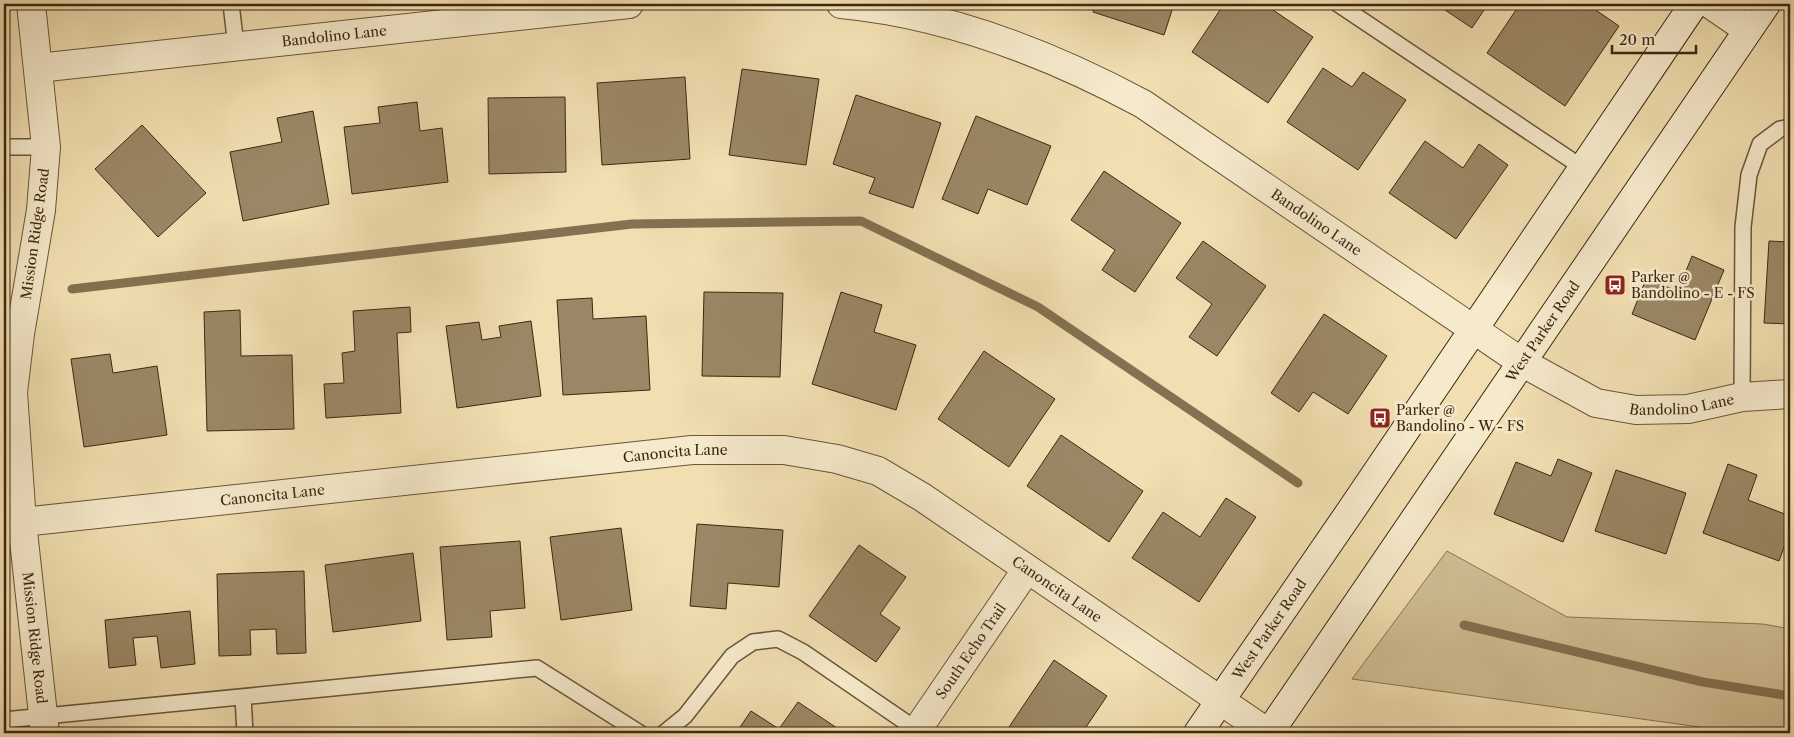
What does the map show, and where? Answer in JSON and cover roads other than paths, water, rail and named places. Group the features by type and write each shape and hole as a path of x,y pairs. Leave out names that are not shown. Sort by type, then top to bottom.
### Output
{"street":[{"name":"Mission Ridge Road","path":"31,4 46,147 40,210 20,334 13,392 13,523 44,725"},
{"name":"Bandolino Lane","path":"38,68 236,46 432,14 623,4"},
{"name":"Bandolino Lane","path":"841,4 904,12 958,26 1033,52 1094,78 1143,104 1523,362 1596,403 1636,410 1688,408 1742,397 1790,394"},
{"name":"West Parker Road","path":"1198,733 1694,4"},
{"path":"1710,4 1748,30"},
{"name":"West Parker Road","path":"1268,733 1766,4"},
{"name":"Canoncita Lane","path":"13,523 692,450 784,450 837,458 878,471 922,496 1268,733"},
{"name":"South Echo Trail","path":"916,732 1027,569"}],"lane":[{"path":"231,4 236,46"},
{"path":"1338,4 1583,168"},
{"path":"1742,397 1743,228 1749,175 1760,144 1780,128 1790,127"},
{"path":"4,147 46,147"},
{"path":"664,733 685,716 732,656 753,642 778,640 803,652 916,732"},
{"path":"4,720 44,725 244,697 537,668 640,733"},
{"path":"244,697 245,733"}],"waterway":[{"path":"72,289 632,224 861,221 1038,307 1298,483"},
{"path":"1464,625 1703,682 1790,696"}],"place":[{"name":"Parker @ Bandolino - E - FS","path":"1615,285"},
{"name":"Parker @ Bandolino - W - FS","path":"1380,418"}]}
